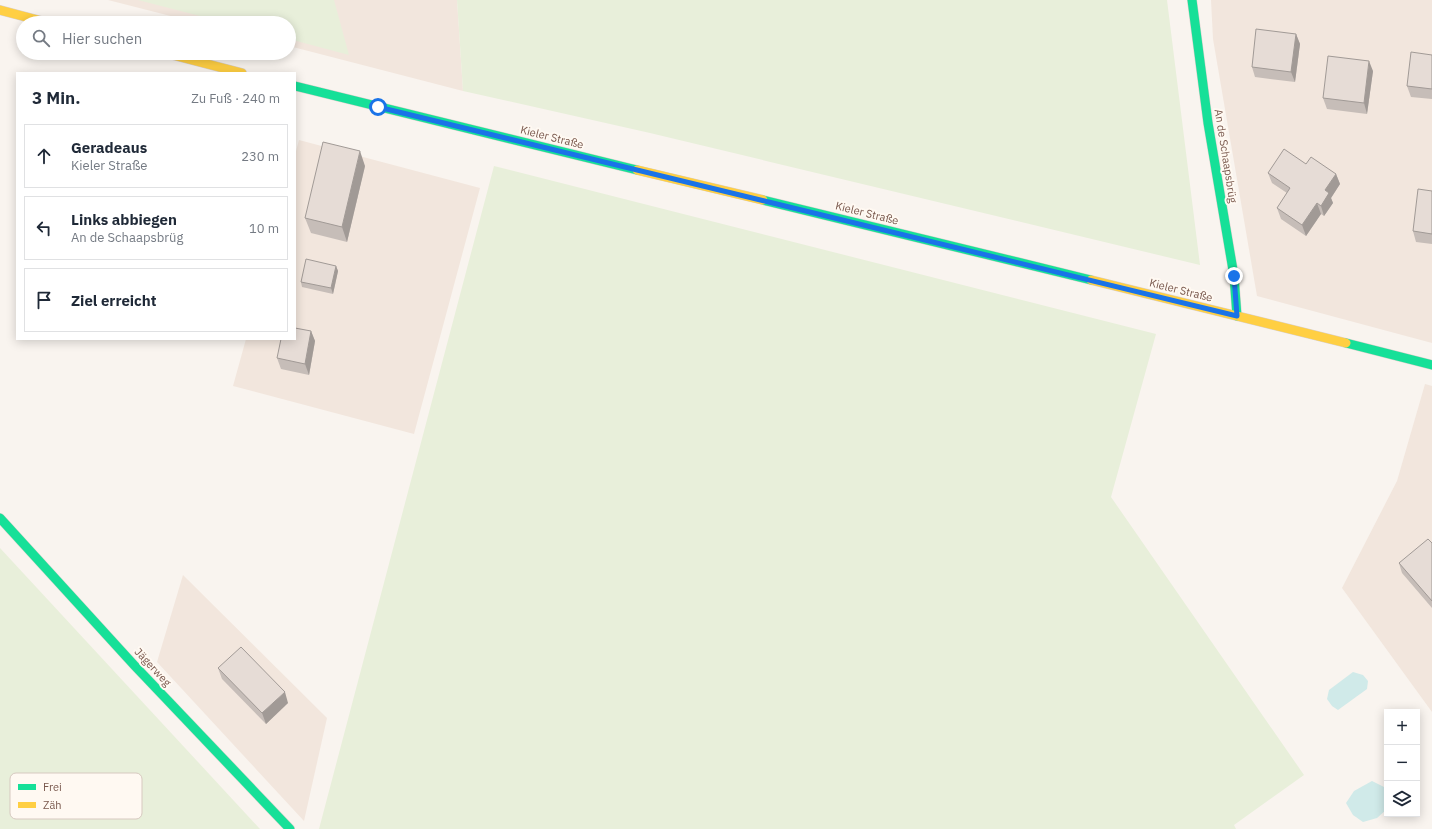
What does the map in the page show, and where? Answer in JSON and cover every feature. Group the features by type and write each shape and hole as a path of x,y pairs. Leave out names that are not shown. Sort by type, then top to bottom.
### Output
{"main road":[{"name":"An de Schaapsbrüg","path":"1192,0 1208,123 1234,276 1237,316"},
{"path":"0,10 23,16"},
{"path":"192,60 238,72"},
{"name":"Kieler Straße","path":"296,86 1432,365"},
{"name":"Jägerweg","path":"0,518 140,671 290,829"}],"shaded area":[{"path":"108,0 457,0 463,91 296,48 296,16 171,16"},
{"path":"1211,0 1432,0 1432,343 1257,296 1213,39"},
{"path":"299,140 480,188 414,434 233,386 246,340 296,340 296,151"},
{"path":"1425,384 1432,386 1432,712 1342,588 1397,481"},
{"path":"183,575 327,718 304,821 157,662"}],"green space":[{"path":"138,0 334,0 349,55 296,41 296,16 200,16"},
{"path":"457,0 1167,0 1200,265 650,133 463,91"},
{"path":"494,166 1156,334 1111,497 1304,775 1234,825 1236,829 319,829"},
{"path":"0,548 260,829 0,829"}],"water":[{"path":"1353,672 1363,675 1368,681 1367,689 1338,710 1332,706 1327,699 1329,690"},
{"path":"1372,781 1384,787 1384,812 1377,818 1363,822 1353,815 1346,803 1354,791"}],"building":[{"path":"1256,29 1296,34 1291,72 1252,67"},
{"path":"1411,52 1432,55 1432,89 1407,86"},
{"path":"1328,56 1369,61 1364,103 1323,98"},
{"path":"323,142 360,151 342,227 305,218"},
{"path":"1284,149 1306,164 1311,157 1336,174 1325,190 1329,193 1321,206 1317,203 1302,225 1277,208 1290,188 1268,173"},
{"path":"1418,189 1432,191 1432,234 1413,231"},
{"path":"306,259 336,266 331,288 301,282"},
{"path":"296,328 311,331 305,364 277,358 281,340 296,340"},
{"path":"1428,539 1432,543 1432,601 1399,563"},
{"path":"241,647 285,692 262,713 218,668"}],"traffic: fast":[{"path":"1192,0 1208,123 1234,276 1237,316"},
{"path":"296,86 637,170"},
{"path":"763,200 1091,280"},
{"path":"1346,343 1432,365"},
{"path":"0,518 134,665 290,829"}],"traffic: slow":[{"path":"0,10 23,16"},
{"path":"192,60 238,72"},
{"path":"637,170 763,200"},
{"path":"1091,280 1346,343"}],"route":[{"path":"378,107 1237,316 1234,276"}]}
